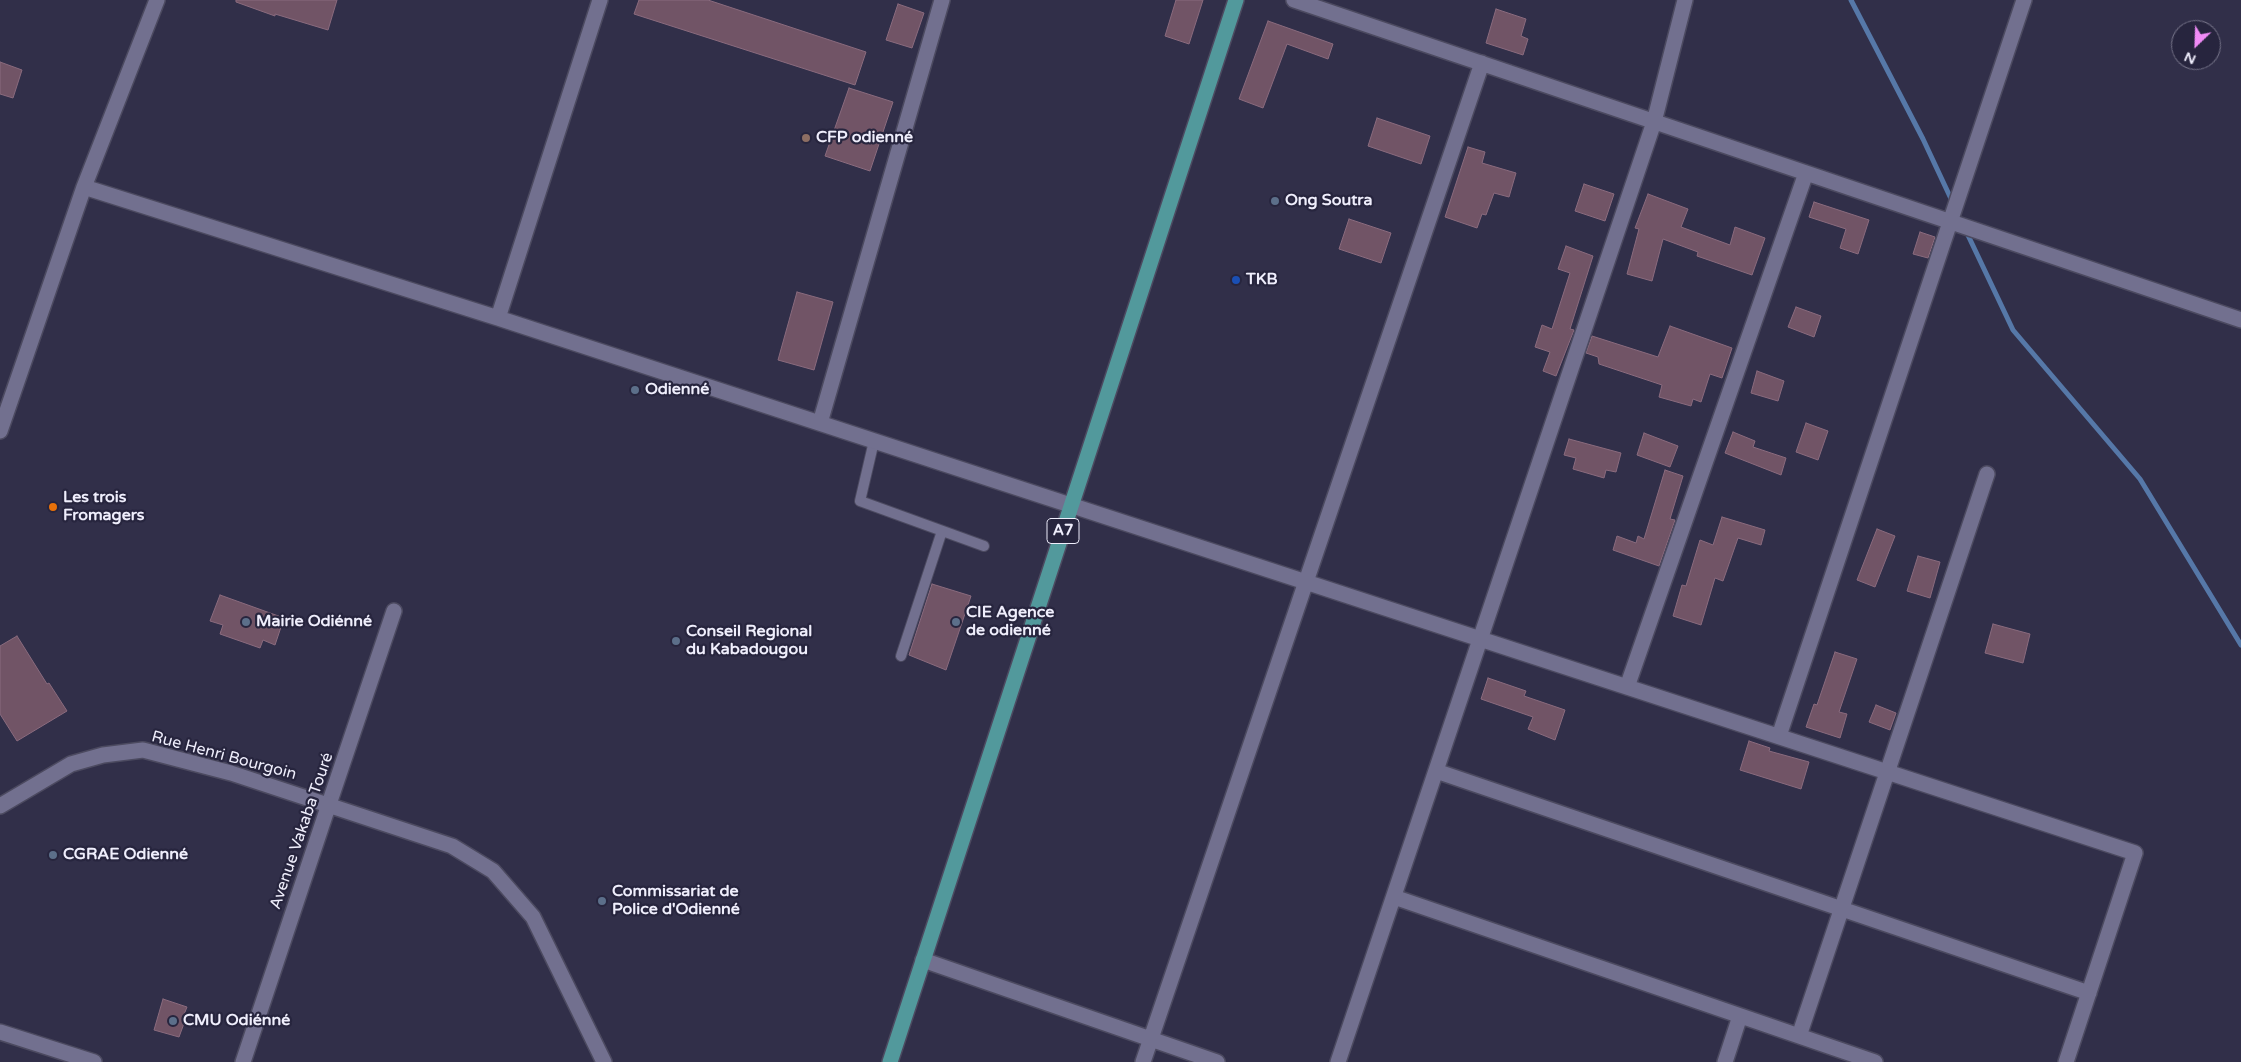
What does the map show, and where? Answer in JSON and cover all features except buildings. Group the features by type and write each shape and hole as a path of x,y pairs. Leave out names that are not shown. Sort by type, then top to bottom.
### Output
{"main road":[{"name":"A7","path":"890,1062 1236,0"}],"street":[{"path":"0,431 84,187 157,0"},
{"path":"498,318 600,0"},
{"path":"820,423 942,0"},
{"path":"1294,0 2241,320"},
{"path":"1338,1062 1654,122 1685,0"},
{"path":"1779,736 2024,0"},
{"path":"1143,1062 1482,64"},
{"path":"1627,687 1806,173"},
{"path":"84,187 498,318 2135,853 2066,1062"},
{"path":"1799,1036 1987,474"},
{"name":"Avenue Vakaba Touré","path":"243,1062 394,611"},
{"name":"Rue Henri Bourgoin","path":"0,806 71,764 103,755 143,750 231,773 452,846 493,871 533,917 604,1062"},
{"path":"1436,771 2089,993"},
{"path":"1394,897 1875,1062"},
{"path":"923,960 1217,1062"},
{"path":"1725,1062 1740,1016"},
{"path":"0,1032 94,1062"}],"lane":[{"path":"874,441 860,501 984,546"},
{"path":"901,656 942,531"}],"waterway":[{"path":"1851,0 1923,139 1953,203"},
{"path":"1966,231 2013,330 2140,479 2241,645"}],"place":[{"name":"CFP odienné","path":"806,138"},
{"name":"Ong Soutra","path":"1275,201"},
{"name":"TKB","path":"1236,280"},
{"name":"Odienné","path":"635,390"},
{"name":"Les trois Fromagers","path":"53,507"},
{"name":"Mairie Odiénné","path":"246,622"},
{"name":"CIE Agence de odienné","path":"956,622"},
{"name":"Conseil Regional du Kabadougou","path":"676,641"},
{"name":"CGRAE Odienné","path":"53,855"},
{"name":"Commissariat de Police d'Odienné","path":"602,901"},
{"name":"CMU Odiénné","path":"173,1021"}]}
